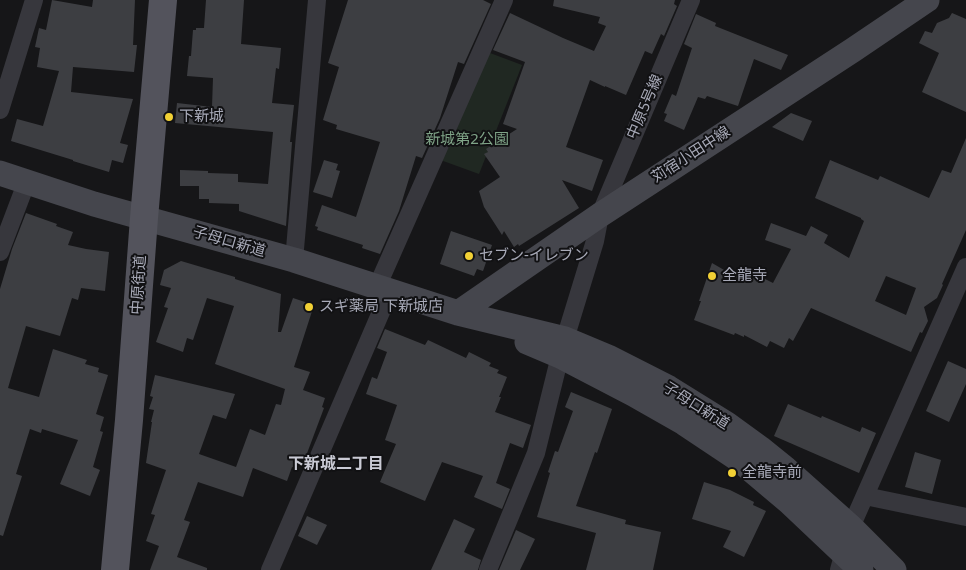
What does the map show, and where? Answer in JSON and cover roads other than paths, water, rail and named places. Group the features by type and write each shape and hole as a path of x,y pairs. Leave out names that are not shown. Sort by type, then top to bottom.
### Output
{"main road":[{"name":"中原街道","path":"115,570 163,0"}],"street":[{"path":"0,110 34,0"},
{"path":"294,260 317,0"},
{"path":"270,570 383,289 504,0"},
{"name":"中原5号線","path":"488,570 536,453 562,348 595,241 600,215 691,0"},
{"name":"苅宿小田中線","path":"458,313 600,215 927,0"},
{"name":"子母口新道","path":"0,173 94,204 294,260 562,348 608,357 669,388 727,424 786,469 851,527 894,570"},
{"path":"0,252 27,181"},
{"path":"848,564 851,527 966,267"},
{"name":"子母口新道","path":"562,348 633,394 675,418 738,460 789,502 848,564"},
{"path":"865,496 966,517"}],"place":[{"name":"下新城","path":"169,117"},
{"name":"セブン-イレブン","path":"469,256"},
{"name":"全龍寺","path":"712,276"},
{"name":"スギ薬局 下新城店","path":"309,307"},
{"name":"全龍寺前","path":"732,473"}],"district":[{"name":"下新城二丁目","path":"336,464"}],"park label":[{"name":"新城第2公園","path":"467,140"}]}
